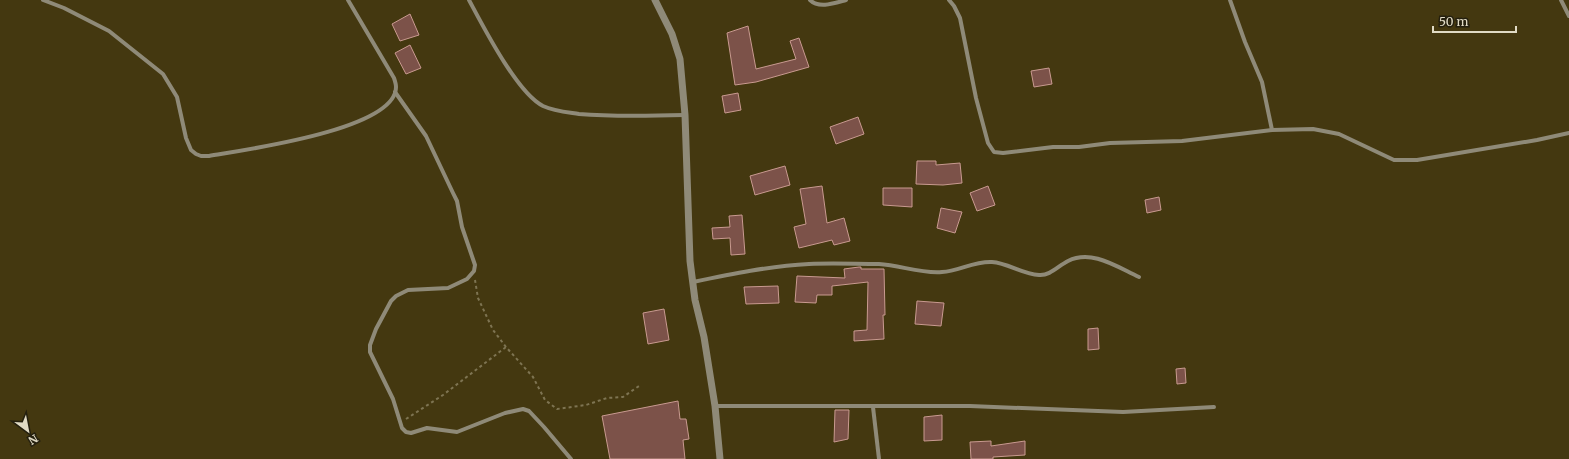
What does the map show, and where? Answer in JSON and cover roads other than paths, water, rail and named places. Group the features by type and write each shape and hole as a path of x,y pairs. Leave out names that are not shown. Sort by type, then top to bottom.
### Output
{"street":[{"path":"43,0 64,8 110,32 163,74 177,96 186,138 191,150 201,156 209,156 305,139 347,127 371,116 392,100 396,86 394,78 348,0"},
{"path":"468,0 520,85 542,106 559,111 601,116 685,115"},
{"path":"655,0 672,34 680,59 685,115 692,282 704,337 715,406 720,459"},
{"path":"810,0 817,4 846,0"},
{"path":"949,0 960,18 976,98 988,143 994,152 1003,153 1054,147 1079,147 1110,143 1182,141 1272,130 1313,129 1339,134 1394,160 1403,161 1537,140 1569,133"},
{"path":"1230,0 1245,42 1262,82 1272,130"},
{"path":"1561,0 1569,16"},
{"path":"395,92 426,136 457,201 462,227 474,260 474,271 467,279 448,288 418,289 402,292 391,301 376,329 370,345 370,352 393,399 402,428 406,432 411,433 427,428 457,432 505,413 523,409 529,411 571,459"},
{"path":"692,282 721,276 810,264 883,264 941,273 975,264 992,262 1040,275 1048,274 1068,261 1085,257 1100,259 1139,277"},
{"path":"715,406 970,406 1123,412 1214,407"},
{"path":"873,407 879,459"}]}
